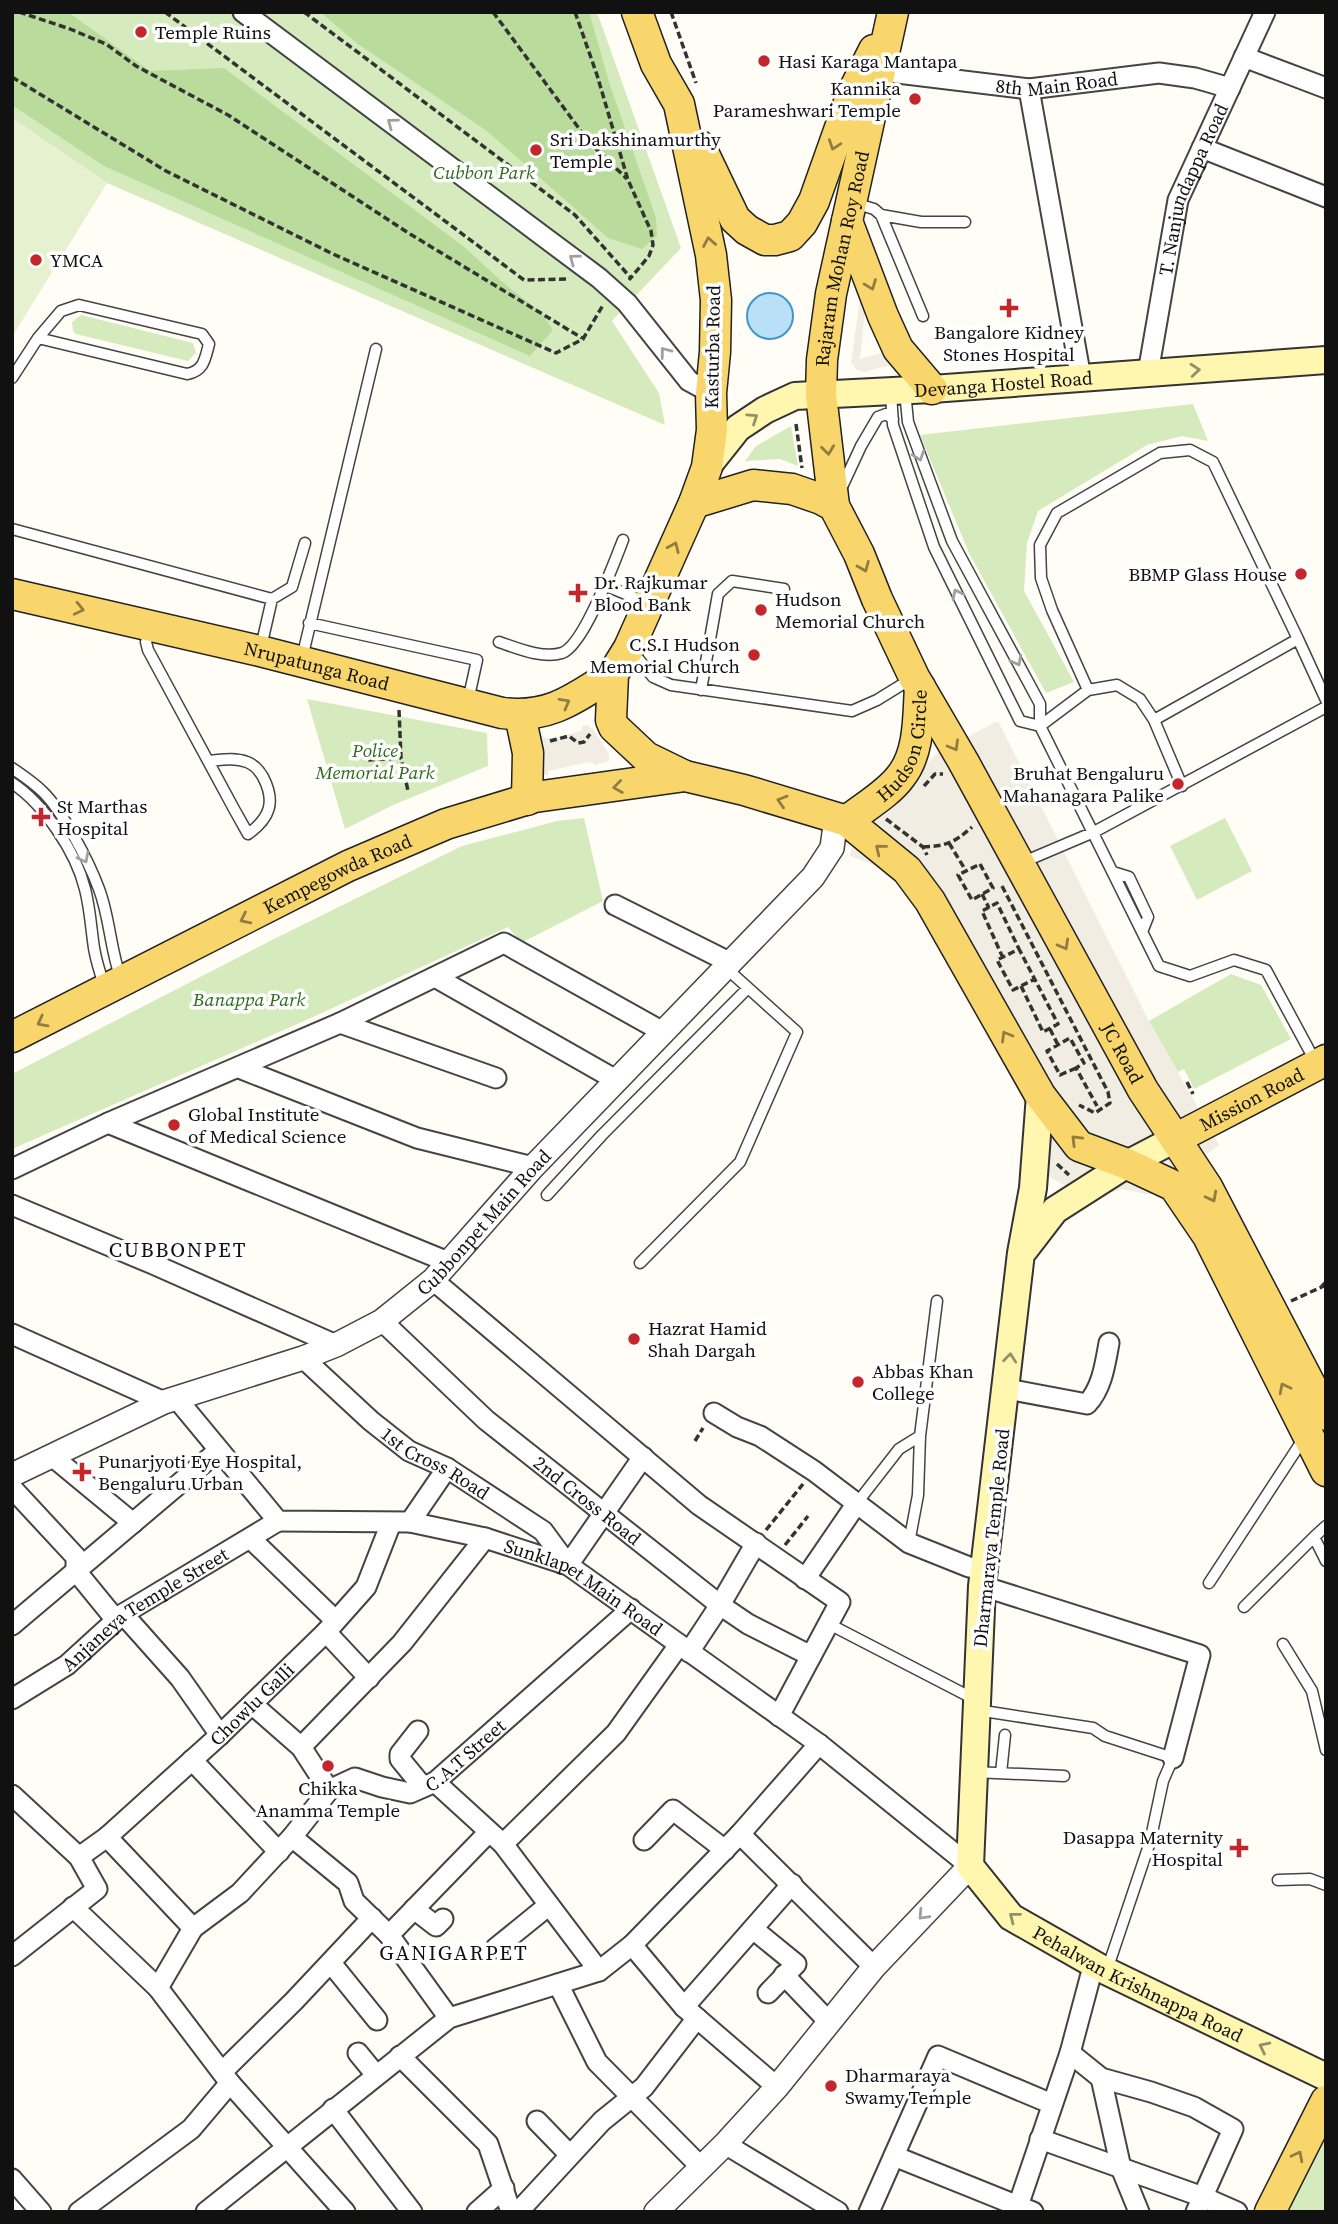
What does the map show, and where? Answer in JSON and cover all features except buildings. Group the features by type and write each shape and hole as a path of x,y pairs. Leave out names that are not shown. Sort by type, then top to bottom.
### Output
{"main road":[{"name":"Kasturba Road","path":"614,674 629,648 694,503 707,467 712,429 710,393 715,352 716,300 687,94 656,64 637,12"},
{"path":"687,94 735,219 747,230 765,240 790,236 802,223 814,201 852,94 892,14"},
{"name":"Rajaram Mohan Roy Road","path":"834,506 821,394 822,360 831,294 892,14"},
{"path":"849,212 883,316 898,349 909,390"},
{"name":"Devanga Hostel Road","path":"707,467 738,428 765,410 795,396 1326,360"},
{"path":"694,503 754,485 792,489 834,506"},
{"name":"Hudson Circle","path":"834,506 859,554 877,599 917,682 918,730 906,768 901,777 885,792 841,819"},
{"name":"Nrupatunga Road","path":"12,593 520,715 558,708 614,674"},
{"path":"614,674 611,720 614,727 646,757 685,776 744,790 841,819"},
{"name":"JC Road","path":"917,682 964,761 1008,869 1143,1090 1207,1187 1317,1424 1326,1471"},
{"path":"520,715 528,753 527,800"},
{"name":"Kempegowda Road","path":"12,1037 348,866 446,824 527,800 685,776"},
{"name":"JC Road","path":"841,819 907,870 930,901 1040,1095 1079,1146 1174,1186 1208,1236 1317,1424"},
{"name":"Mission Road","path":"1177,1138 1322,1062"},
{"name":"Dharmaraya Temple Road","path":"970,1866 983,1578 1021,1253 1033,1188 1040,1095"},
{"path":"1021,1253 1055,1210 1127,1164 1177,1138"},
{"name":"Pehalwan Krishnappa Road","path":"970,1866 1011,1917 1100,1967 1326,2077"},
{"path":"1270,2212 1324,2107"}],"street":[{"path":"243,12 599,278 627,303 689,381 710,393"},
{"name":"T. Nanjundappa Road","path":"1150,373 1178,200 1265,12"},
{"path":"1244,57 1326,88"},
{"name":"8th Main Road","path":"881,71 1029,89 1159,73 1195,78 1230,88"},
{"path":"1029,89 1081,378"},
{"path":"1202,148 1326,197"},
{"name":"Cubbonpet Main Road","path":"12,1474 171,1400 303,1359 382,1321 440,1271 533,1167 813,877 832,848 841,819"},
{"path":"615,905 728,966"},
{"path":"12,1168 108,1123 340,1023 504,943 663,1032"},
{"path":"435,977 616,1080"},
{"path":"340,1023 496,1078"},
{"path":"239,1068 418,1138 533,1167"},
{"path":"108,1123 440,1271 699,1505 840,1602 779,1716"},
{"path":"12,1205 336,1345"},
{"name":"2nd Cross Road","path":"382,1321 486,1420 720,1605 748,1624 811,1656"},
{"path":"12,1334 171,1400 278,1521"},
{"path":"1007,1389 1087,1405 1101,1381 1110,1343"},
{"name":"1st Cross Road","path":"303,1359 371,1421 409,1451 447,1468 542,1531 568,1565"},
{"path":"714,1413 737,1427 760,1436 814,1471 909,1542 970,1567 983,1578 1200,1655 1173,1758"},
{"path":"12,1625 218,1451"},
{"path":"53,1457 133,1523"},
{"path":"568,1565 643,1457"},
{"name":"Chowlu Galli","path":"79,1857 107,1837 253,1705 331,1626 366,1587 400,1523 447,1468"},
{"path":"12,1488 76,1557 76,1571 180,1678 220,1735"},
{"path":"805,1579 857,1503"},
{"name":"Sunklapet Main Road","path":"278,1521 400,1523 485,1538 568,1565 819,1744 970,1866"},
{"name":"Anjaneya Temple Street","path":"12,1699 67,1665 120,1617 278,1521"},
{"path":"302,1747 402,1643 485,1538"},
{"path":"251,1539 331,1626 369,1678"},
{"path":"389,1935 414,1909 616,1733 720,1605 756,1543"},
{"name":"C.A.T Street","path":"329,1790 355,1778 410,1793 429,1785 631,1609"},
{"path":"158,1987 193,1928 240,1893 286,1844 329,1790 302,1747 253,1705"},
{"path":"418,1731 400,1754 400,1759 496,1838 599,1971"},
{"path":"206,2212 449,2018 599,1971 632,1945 725,1850 819,1744"},
{"path":"192,1760 286,1844 348,1883 354,1901 389,1935 449,2018"},
{"path":"12,1956 97,1889 79,1857 13,1798"},
{"path":"644,1840 673,1810 725,1850"},
{"path":"740,1834 874,1967"},
{"path":"107,1837 193,1928"},
{"path":"656,2212 725,2144 777,2087 874,1967 970,1866"},
{"path":"518,2212 602,2121 644,2087 691,2013 753,1929 792,1884"},
{"path":"496,1948 549,1905"},
{"path":"73,1907 158,1987 226,2078 345,2212"},
{"path":"414,1909 436,1926 443,1919"},
{"path":"79,2212 191,2129 226,2078 372,1918"},
{"path":"753,1929 796,1964 768,1993"},
{"path":"632,1945 691,2013 777,2087"},
{"path":"331,1963 377,2020"},
{"path":"894,2155 1022,2210 1040,2139 1100,1967"},
{"path":"785,1975 830,2022"},
{"path":"558,1984 597,2062 701,2166"},
{"path":"358,2053 376,2075"},
{"path":"1070,2053 1101,2078 1194,2108 1233,2129 1199,2204"},
{"path":"400,2056 488,2144 511,2212"},
{"path":"869,2212 938,2056 1052,2104"},
{"path":"1101,2078 1121,2168 1139,2212"},
{"path":"333,2109 412,2212"},
{"path":"537,2121 570,2155"},
{"path":"1040,2139 1121,2168 1199,2204 1237,2212"},
{"path":"725,2144 838,2212"},
{"path":"14,2185 41,2212"},
{"path":"477,2212 503,2188"}],"lane":[{"path":"849,212 874,209 881,215 923,316"},
{"path":"881,215 921,222 965,222"},
{"path":"12,378 38,338 61,310 79,304 202,334 209,344 204,365 197,373 187,374 38,338"},
{"path":"301,662 376,349"},
{"path":"893,419 909,390"},
{"path":"909,390 908,422 952,541 1040,704 1040,726 1159,966 1190,976 1234,960 1266,970 1322,1062"},
{"path":"834,506 861,446 878,417 886,414 893,419 934,547 1020,721 1040,726"},
{"path":"1088,690 1052,610 1041,578 1040,545 1057,513 1160,453 1190,450 1213,462 1326,700"},
{"path":"12,529 272,599 292,587 305,543"},
{"path":"499,642 542,654 563,652 575,642 596,606 623,540"},
{"path":"701,690 718,594 732,581 784,589"},
{"path":"604,585 649,603"},
{"path":"260,651 272,599"},
{"path":"309,624 477,660 468,704"},
{"path":"151,626 146,642 148,650 208,761 234,809 248,834 259,826 268,810 271,792 259,769 247,762 229,759 208,761"},
{"path":"1154,720 1298,639"},
{"path":"629,648 653,677 671,685 852,712 917,682"},
{"path":"1040,726 1088,690 1117,685 1140,699 1154,720 1182,786"},
{"path":"1008,869 1094,832 1326,707"},
{"path":"12,768 42,791 55,806 85,890 94,951 113,984"},
{"path":"12,783 29,796 67,838 99,889 113,956 113,984"},
{"path":"640,1263 740,1162 797,1032 747,989 728,966"},
{"path":"547,1195 602,1135 747,989"},
{"path":"909,1542 918,1495 920,1436 937,1301"},
{"path":"1209,1583 1317,1424"},
{"path":"857,1503 899,1449 920,1436"},
{"path":"1244,1607 1326,1527"},
{"path":"1314,1538 1326,1561"},
{"path":"829,1624 977,1705 1093,1728 1105,1736 1173,1758 1163,1782 1150,1842 1100,1967"},
{"path":"1283,1644 1312,1691 1323,1747 1326,1749"},
{"path":"1001,1773 1005,1735"},
{"path":"974,1772 1064,1776"},
{"path":"1278,1880 1310,1879 1326,1885"}],"path":[{"path":"19,12 106,44 136,66 228,115 410,234 583,339"},
{"path":"165,12 524,280 599,278"},
{"path":"304,12 575,215 631,278 649,256 653,245 651,231 628,180 575,12"},
{"path":"493,12 589,142 628,180"},
{"path":"671,12 687,94"},
{"path":"12,77 121,146 166,171 333,254 556,353 583,339 603,305"},
{"path":"796,424 802,468"},
{"path":"796,435 802,435"},
{"path":"399,710 401,758 408,791"},
{"path":"545,744 569,736 578,743 584,742 593,729"},
{"path":"368,760 401,758"},
{"path":"923,787 935,774 943,774 949,784"},
{"path":"884,815 888,821 923,847 929,859"},
{"path":"923,847 942,847 958,839 972,827 966,816"},
{"path":"949,843 966,871"},
{"path":"980,864 993,888 982,894 972,900 958,875 980,864"},
{"path":"1008,869 1108,1092 1110,1103 1095,1113 1069,1100"},
{"path":"982,894 989,908"},
{"path":"1003,958 982,911 997,904 1058,1024 1043,1032 1021,986"},
{"path":"1019,949 997,960 1013,990 1035,979"},
{"path":"1050,1029 1058,1045"},
{"path":"1070,1038 1084,1063 1060,1075 1047,1051 1058,1045 1070,1038"},
{"path":"1076,1068 1097,1106"},
{"path":"1187,1082 1193,1094"},
{"path":"1051,1158 1075,1182"},
{"path":"1286,1304 1325,1285"},
{"path":"756,1543 803,1484"},
{"path":"776,1557 808,1516"}],"green space":[{"name":"Cubbon Park","path":"12,12 597,12 681,248 612,321 659,393 665,425 107,183 12,118"},
{"path":"12,12 68,12 150,71 224,68 463,246 507,286 541,312 553,330 530,356 104,166 12,105"},
{"path":"320,12 589,12 609,82 656,218 657,236 642,249 608,238 487,131 358,44"},
{"name":"YMCA","path":"12,118 107,183 12,337"},
{"path":"81,315 193,343 196,353 188,361 76,334 72,322"},
{"path":"1193,404 1208,441 1182,436 1147,445 1038,511 1027,543 1024,591 1074,682 1046,693 969,553 920,435"},
{"path":"791,426 798,466 780,459 745,461 756,446"},
{"name":"Police Memorial Park","path":"307,699 487,733 488,766 393,805 345,829"},
{"name":"Banappa Park","path":"584,818 603,901 521,943 508,927 311,1018 12,1149 12,1074 462,846 557,821"},
{"path":"1225,818 1252,871 1197,900 1170,846"},
{"path":"1231,974 1261,985 1291,1039 1194,1089 1184,1069 1178,1072 1149,1021"},
{"path":"1326,2127 1326,2212 1286,2212"}],"shaded area":[{"path":"861,290 866,300 860,359 888,351 893,364 865,372 857,370 851,363"},
{"path":"998,721 1149,1021 1219,1145 1150,1195 1122,1189 1089,1200 1029,1165 1027,1115 1022,1098 907,878 850,856 859,814 898,793 938,752"},
{"path":"587,725 593,729 609,754 609,761 594,765 593,762 584,763 548,771 548,775 542,775 539,737 543,735 544,738 554,738 571,734"}],"water":[{"path":"770,293 786,300 793,316 786,332 770,339 754,332 747,316 754,300"}],"place":[{"name":"Temple Ruins","path":"141,32"},
{"name":"Hasi Karaga Mantapa","path":"764,61"},
{"name":"Kannika Parameshwari Temple","path":"915,99"},
{"name":"Sri Dakshinamurthy Temple","path":"536,150"},
{"name":"YMCA","path":"36,260"},
{"name":"Bangalore Kidney Stones Hospital","path":"1009,308"},
{"name":"BBMP Glass House","path":"1301,574"},
{"name":"Dr. Rajkumar Blood Bank","path":"578,593"},
{"name":"Hudson Memorial Church","path":"761,610"},
{"name":"C.S.I Hudson Memorial Church","path":"754,655"},
{"name":"Bruhat Bengaluru Mahanagara Palike","path":"1178,784"},
{"name":"St Marthas Hospital","path":"41,817"},
{"name":"Global Institute of Medical Science","path":"174,1125"},
{"name":"Hazrat Hamid Shah Dargah","path":"634,1339"},
{"name":"Abbas Khan College","path":"858,1382"},
{"name":"Punarjyoti Eye Hospital, Bengaluru Urban","path":"82,1472"},
{"name":"Chikka Anamma Temple","path":"328,1766"},
{"name":"Dasappa Maternity Hospital","path":"1239,1848"},
{"name":"Dharmaraya Swamy Temple","path":"831,2086"}],"district":[{"name":"CUBBONPET","path":"178,1249"},
{"name":"GANIGARPET","path":"454,1952"}]}
